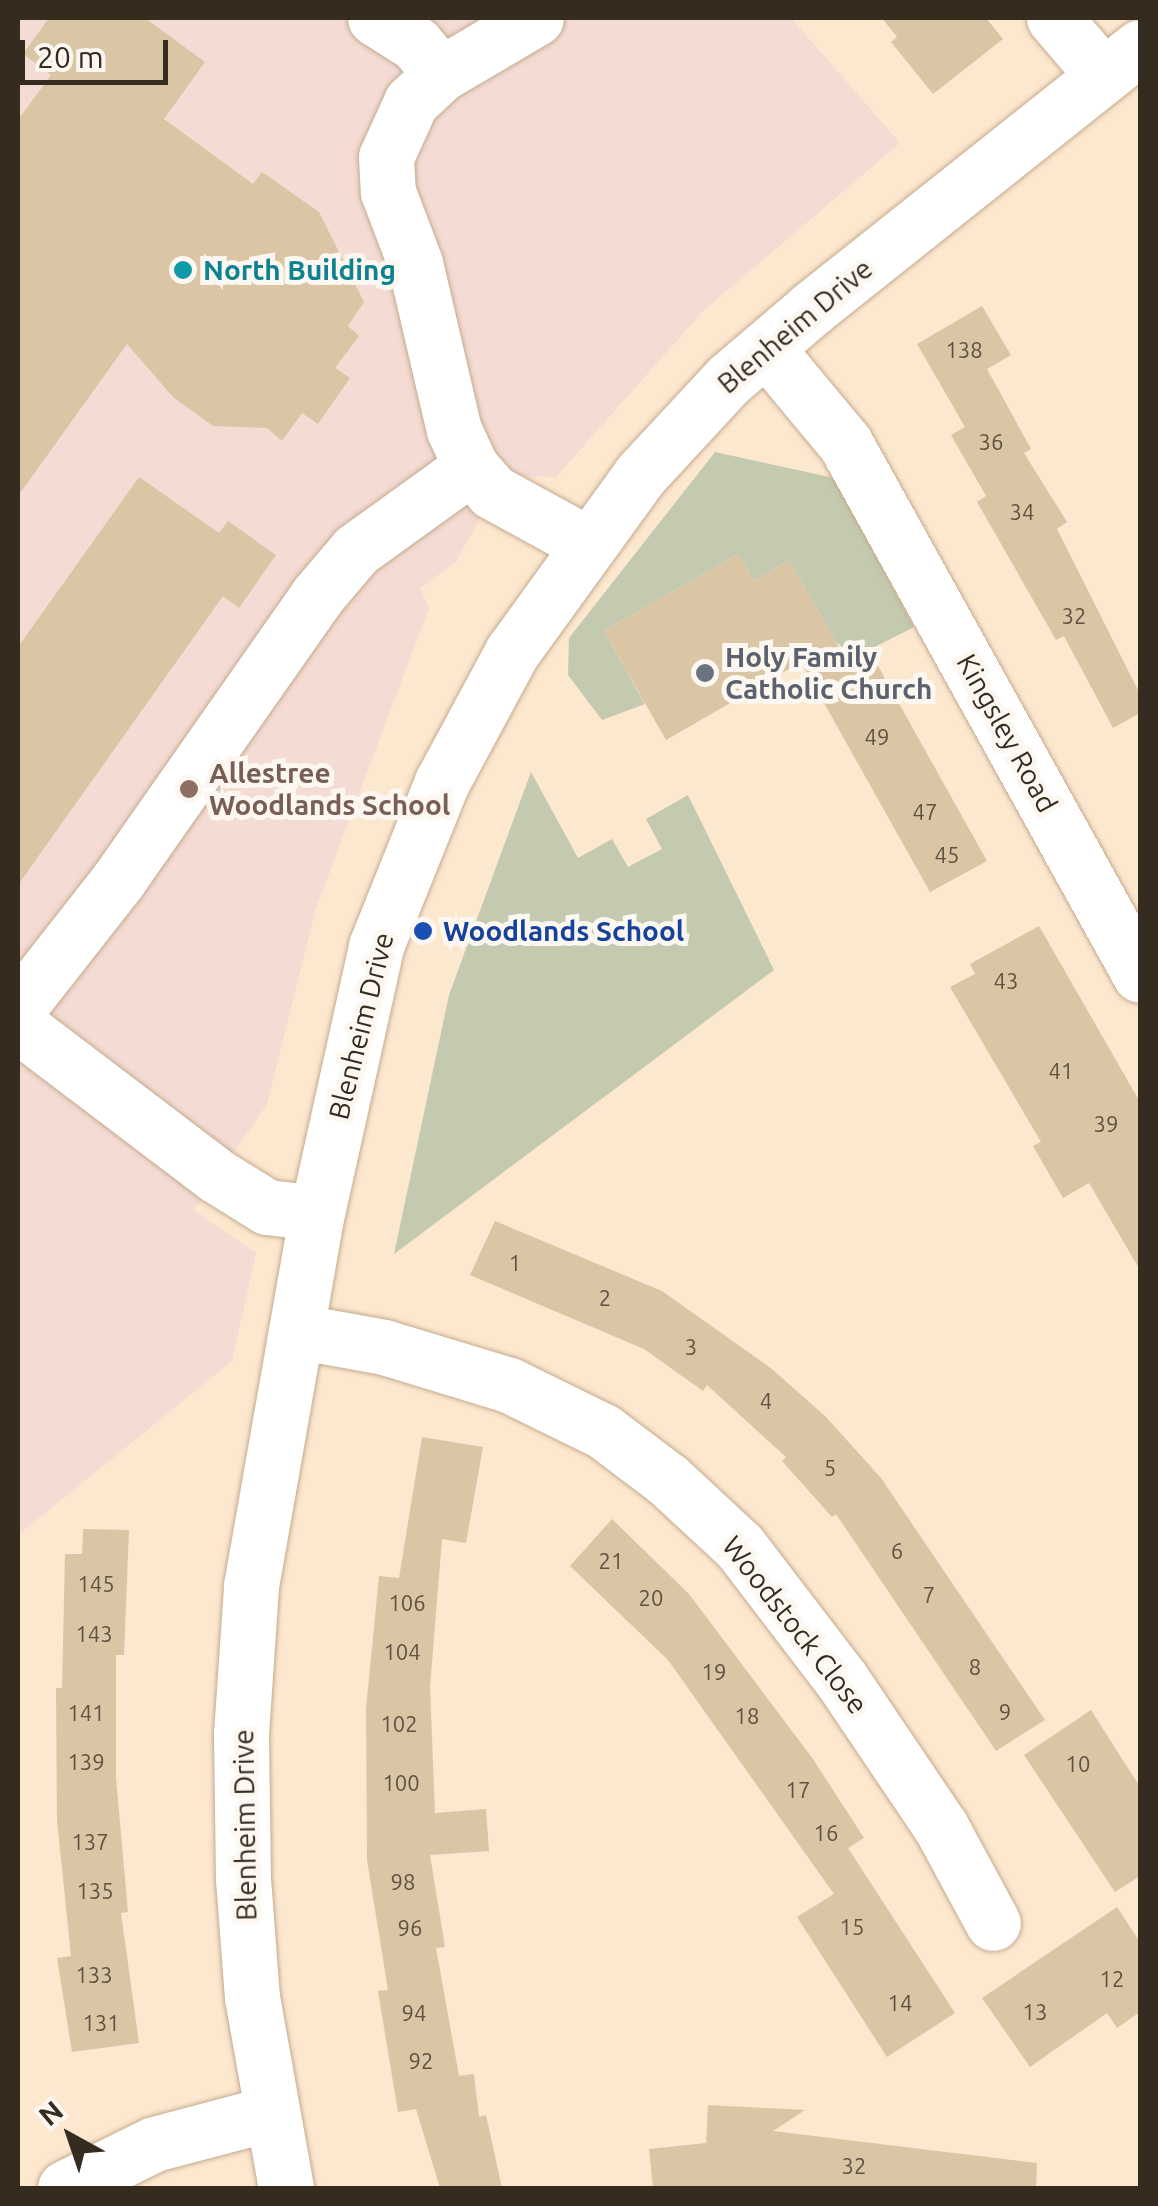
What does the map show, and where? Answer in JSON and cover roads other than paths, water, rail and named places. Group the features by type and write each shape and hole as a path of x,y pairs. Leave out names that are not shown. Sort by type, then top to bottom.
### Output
{"street":[{"path":"375,18 416,44 440,74"},
{"path":"536,18 440,74 411,102 386,158 388,192 415,262 454,430 470,467 493,492 586,543"},
{"name":"Blenheim Drive","path":"286,2188 271,2112 244,1899 241,1734 251,1586 317,1213 376,946 442,782 512,652 586,543 691,417 766,348 1122,61 1054,18"},
{"name":"Kingsley Road","path":"766,348 844,444 1135,951"},
{"path":"18,1008 356,550 470,467"},
{"path":"18,1025 217,1176 267,1207 317,1213"},
{"name":"Woodstock Close","path":"296,1331 384,1347 509,1385 603,1430 668,1480 740,1547 842,1679 941,1827 993,1923"},
{"path":"66,2188 154,2144 271,2112"}],"place":[{"name":"North Building","path":"183,270"},
{"name":"Holy Family Catholic Church","path":"705,673"},
{"name":"Allestree Woodlands School","path":"189,789"},
{"name":"Woodlands School","path":"423,931"}]}
